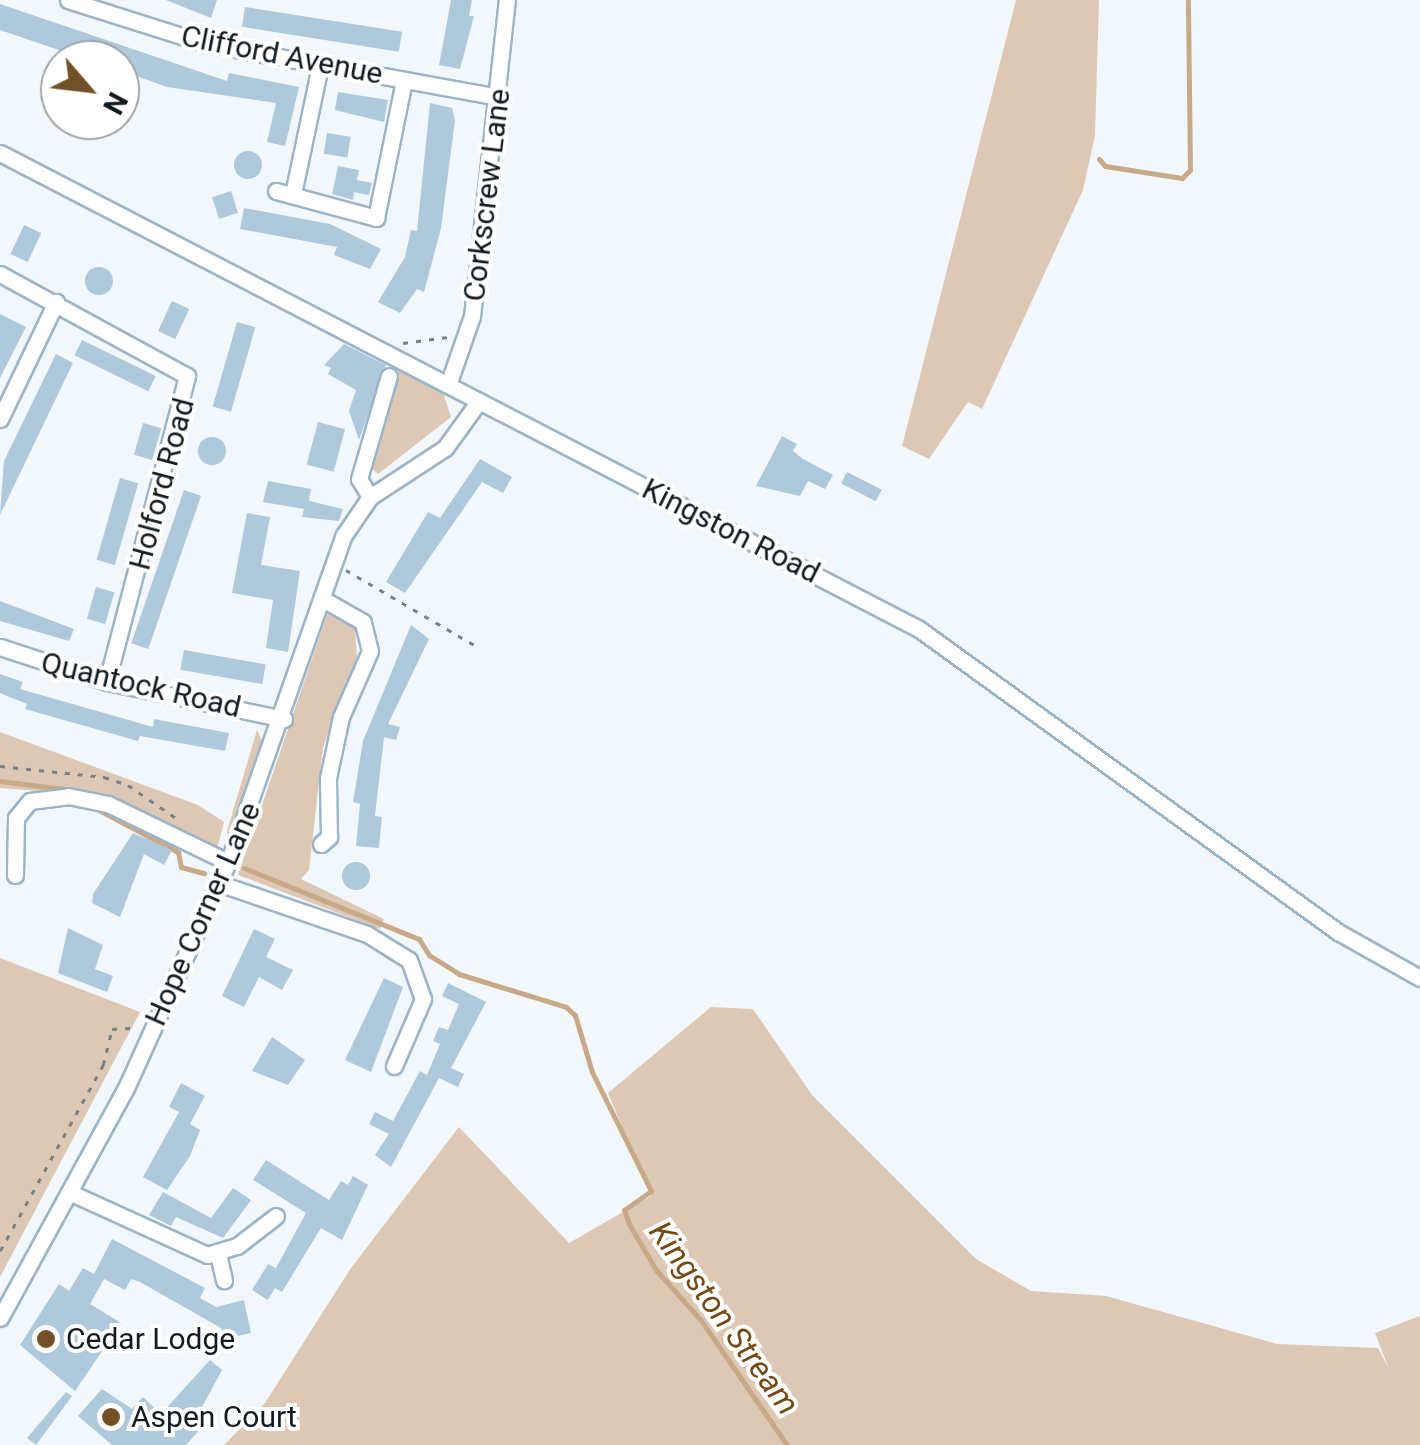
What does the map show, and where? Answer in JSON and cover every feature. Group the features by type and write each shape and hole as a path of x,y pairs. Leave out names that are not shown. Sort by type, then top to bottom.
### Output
{"street":[{"name":"Clifford Avenue","path":"68,0 206,44 500,97"},
{"name":"Corkscrew Lane","path":"448,385 472,316 500,97 507,0"},
{"path":"293,194 320,66"},
{"path":"276,190 313,198 369,218 380,214 404,80"},
{"name":"Kingston Road","path":"0,153 918,628 1338,932 1420,978"},
{"name":"Holford Road","path":"0,274 187,376 107,682"},
{"path":"0,420 56,302"},
{"path":"370,497 360,479 389,376"},
{"name":"Hope Corner Lane","path":"0,1318 149,1035 228,862 284,719 332,562 370,497 445,448 478,401"},
{"path":"321,598 364,622 370,651 334,747 325,804 330,840"},
{"name":"Quantock Road","path":"0,647 107,682 284,719"},
{"path":"15,876 16,818 30,802 68,796 108,804 228,862"},
{"path":"218,883 400,951 416,972 423,999 412,1050 394,1066"},
{"path":"69,1192 182,1248 218,1254 275,1216"},
{"path":"218,1254 225,1282"}],"path":[{"path":"396,356 404,342 444,340 457,330"},
{"path":"332,562 476,646"},
{"path":"0,1251 103,1065 112,1029 124,1024 149,1035"}],"shaded area":[{"path":"1016,0 1099,0 1095,135 1083,190 982,409 968,402 929,459 902,446"},
{"path":"400,368 443,392 451,417 378,474 368,464"},
{"path":"329,609 355,627 357,658 323,747 309,870 301,879 384,919 380,929 238,875"},
{"path":"257,730 265,747 228,844 227,831"},
{"path":"0,732 198,805 224,822 216,853 103,796 0,788"},
{"path":"0,958 140,1012 0,1277"},
{"path":"711,1007 753,1009 812,1095 976,1259 1031,1291 1106,1296 1277,1344 1378,1348 1389,1369 1375,1333 1420,1316 1420,1445 224,1445 265,1403 351,1268 459,1127 569,1243 651,1196 608,1093"}],"building":[{"path":"166,0 217,0 211,18"},
{"path":"451,0 472,0 469,16 474,16 460,69 439,65"},
{"path":"0,4 106,40 40,40 40,44 0,30"},
{"path":"245,7 402,32 399,52 242,27"},
{"path":"140,51 227,81 229,73 299,87 285,146 267,142 276,103 167,87 140,77"},
{"path":"338,92 388,100 384,122 335,110"},
{"path":"430,103 452,108 455,120 441,228 424,292 417,289 400,313 378,302 405,257 411,230 417,231"},
{"path":"327,133 351,137 347,157 324,154"},
{"path":"248,151 258,155 262,165 258,175 248,179 238,175 234,165 238,155"},
{"path":"338,166 359,170 357,180 372,183 369,195 354,192 353,200 332,194"},
{"path":"231,191 238,213 219,219 212,197"},
{"path":"244,208 330,224 381,249 370,269 334,255 337,247 240,229"},
{"path":"24,225 41,233 28,262 10,254"},
{"path":"99,267 109,271 113,281 109,291 99,295 89,291 85,281 89,271"},
{"path":"172,301 189,309 175,339 158,331"},
{"path":"0,314 26,327 0,378"},
{"path":"237,322 255,327 231,412 213,407"},
{"path":"82,340 156,376 148,391 75,355"},
{"path":"344,344 386,365 359,440 349,411 356,390 328,374 331,368 324,365"},
{"path":"56,354 73,363 0,515 4,461"},
{"path":"318,422 345,429 334,472 307,465"},
{"path":"143,423 161,428 152,460 134,455"},
{"path":"782,436 797,444 793,451 803,459 833,475 825,489 808,481 800,496 756,486"},
{"path":"212,437 222,441 226,451 222,461 212,465 202,461 198,451 202,441"},
{"path":"480,459 512,477 503,493 482,482 405,593 386,582 428,512 440,518"},
{"path":"847,472 882,490 876,501 841,484"},
{"path":"120,478 138,483 115,565 97,560"},
{"path":"268,481 311,489 309,501 343,509 339,521 302,517 304,509 263,502"},
{"path":"184,490 201,496 148,649 131,643"},
{"path":"247,513 270,517 261,565 300,571 288,652 266,648 273,600 232,593"},
{"path":"96,587 114,592 105,624 87,619"},
{"path":"0,601 74,629 69,641 0,621"},
{"path":"411,625 429,639 388,724 400,727 396,740 384,737 375,816 382,817 379,848 356,846 360,804 353,802 363,741"},
{"path":"184,650 266,664 262,684 181,670"},
{"path":"0,674 23,682 20,689 153,727 154,719 229,733 225,751 140,736 138,741 25,709 27,704 0,693"},
{"path":"133,833 172,850 164,865 144,854 120,917 92,903 93,894"},
{"path":"356,862 366,866 370,876 366,886 356,890 346,886 342,876 346,866"},
{"path":"68,928 103,945 95,969 113,976 107,992 58,973"},
{"path":"254,929 275,939 266,957 293,970 282,990 259,977 244,1007 222,996"},
{"path":"384,978 403,987 371,1072 345,1060"},
{"path":"448,983 486,1002 451,1068 464,1074 458,1087 439,1078 391,1167 375,1155 389,1134 369,1124 375,1112 393,1121 420,1071 427,1075 440,1044 433,1041 439,1027 448,1030 459,1004 442,996"},
{"path":"272,1037 305,1060 288,1085 252,1071"},
{"path":"181,1083 205,1096 190,1124 200,1130 190,1156 167,1190 143,1177 179,1112 169,1107"},
{"path":"266,1160 329,1200 341,1181 348,1185 353,1176 368,1185 342,1240 321,1228 282,1292 275,1288 268,1300 252,1290 268,1264 276,1268 306,1213 253,1180"},
{"path":"233,1188 251,1200 223,1238 176,1217 171,1226 149,1215 163,1192 211,1218"},
{"path":"112,1239 205,1288 200,1298 216,1307 244,1300 251,1333 224,1339 221,1328 140,1282 131,1279 125,1290 104,1279 90,1304 121,1323 75,1391 20,1345 59,1284 69,1291 83,1268 94,1274"},
{"name":"Aspen Court","path":"210,1360 222,1370 202,1407 212,1416 186,1445 112,1445 78,1416 102,1389 132,1409 143,1397 161,1414"},
{"path":"66,1392 72,1396 36,1445 27,1438"}],"waterway":[{"path":"1099,159 1105,166 1182,178 1190,170 1188,0"},
{"name":"Kingston Stream","path":"0,781 64,789"},
{"name":"Kingston Stream","path":"97,809 178,852 181,867 204,873"},
{"name":"Kingston Stream","path":"244,868 419,939 429,955 459,974 566,1007 575,1015 592,1072 651,1191 624,1210 629,1224 656,1270 700,1319 787,1445"}],"place":[{"name":"Cedar Lodge","path":"46,1339"},
{"name":"Aspen Court","path":"111,1417"}]}
